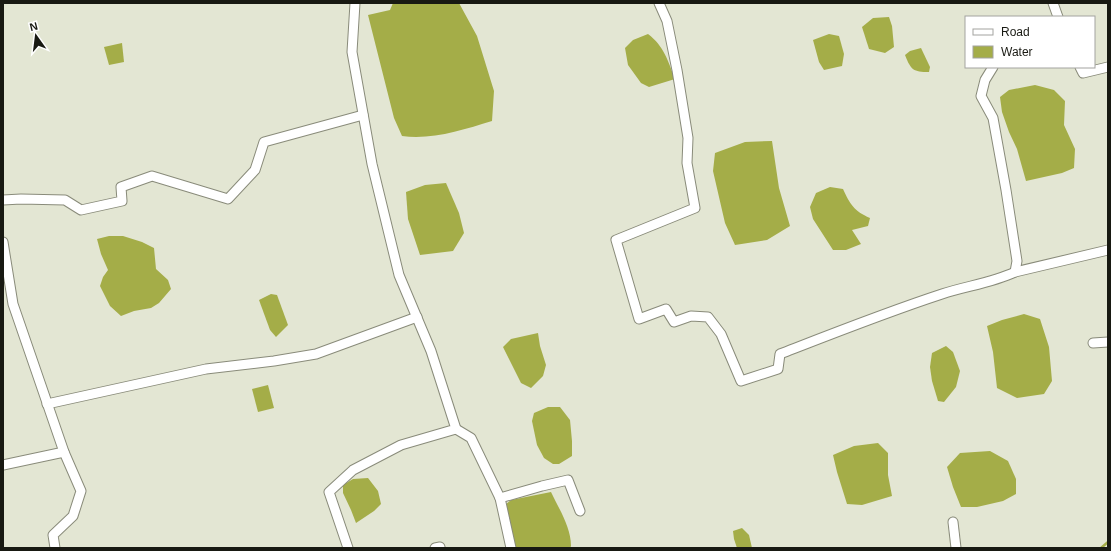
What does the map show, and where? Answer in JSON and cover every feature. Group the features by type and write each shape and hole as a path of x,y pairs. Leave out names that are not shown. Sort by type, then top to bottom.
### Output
{"street":[{"path":"355,3 352,52 372,164 399,275 432,352 456,429 472,438 500,498 511,548"},
{"path":"659,3 667,21 677,70 688,138 687,163 695,208 616,240 639,319 666,309 674,322 691,316 708,317 721,334 741,381 778,369 780,354 859,323 944,293 1005,277 1015,272 1108,250"},
{"path":"1053,3 1058,16"},
{"path":"1080,68 1083,73 1108,67"},
{"path":"992,68 985,80 981,96 993,118 1017,261 1015,272"},
{"path":"3,200 64,200 81,210 122,201 122,187 152,176 228,199 255,170 264,142 363,115"},
{"path":"3,242 13,304 64,452 81,491 73,516 53,535 55,548"},
{"path":"48,404 206,369 274,361 316,354 417,317"},
{"path":"1093,343 1108,342"},
{"path":"348,548 329,492 353,470 401,446 456,429"},
{"path":"3,464 64,452"},
{"path":"500,498 568,480 580,511"},
{"path":"953,522 956,548"}],"water":[{"path":"393,3 459,3 477,36 494,91 492,121 459,131 425,137 402,136 394,118 368,15 390,10"},
{"path":"889,17 892,26 894,47 885,53 869,49 862,27 873,18"},
{"path":"648,34 662,49 675,79 649,87 641,83 628,65 625,48 633,40"},
{"path":"829,34 839,36 844,54 842,66 824,70 819,62 813,40"},
{"path":"122,43 124,62 109,65 104,47"},
{"path":"921,48 930,67 929,72 916,71 913,69 905,55 910,51"},
{"path":"1035,85 1054,90 1065,101 1064,125 1075,149 1074,168 1062,173 1026,181 1017,149 1002,112 1000,97 1009,90"},
{"path":"772,141 779,188 790,226 767,240 735,245 725,223 713,171 715,153 745,142"},
{"path":"446,183 459,213 464,233 453,251 420,255 408,219 406,192 425,185"},
{"path":"830,187 843,189 856,210 870,218 868,226 852,230 861,244 846,250 833,250 813,219 810,207 816,193"},
{"path":"109,236 123,236 142,242 154,248 156,269 168,280 171,289 159,303 151,308 134,311 121,316 110,306 100,286 103,277 108,270 101,254 97,239"},
{"path":"271,294 277,295 288,325 276,337 270,330 259,300"},
{"path":"1024,314 1040,319 1049,347 1052,381 1044,394 1017,398 997,388 993,352 987,326"},
{"path":"538,333 540,346 546,365 543,376 531,388 521,383 503,347 511,339"},
{"path":"946,346 953,352 960,371 956,387 944,402 938,401 932,381 930,367 932,353"},
{"path":"268,385 274,408 258,412 252,389"},
{"path":"548,407 560,407 570,420 572,456 559,464 553,464 544,458 537,445 532,421 534,413"},
{"path":"878,443 888,453 888,475 892,496 862,505 847,504 833,455 854,446"},
{"path":"990,451 1008,461 1016,479 1016,494 1003,501 977,507 961,507 947,467 960,453"},
{"path":"368,478 378,491 381,504 374,511 356,523 343,493 343,485 353,479"},
{"path":"551,492 567,525 571,546 570,548 516,548 504,514 505,505 511,500"},
{"path":"742,528 749,535 752,548 737,548 733,531"}],"waterway":[{"path":"1101,548 1108,542"}]}
